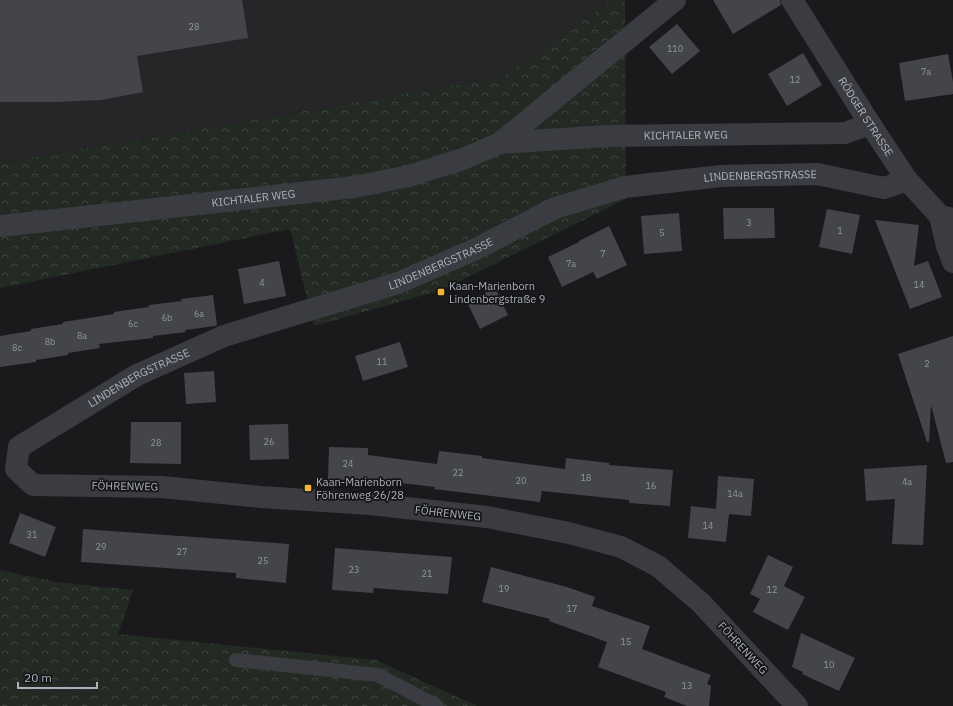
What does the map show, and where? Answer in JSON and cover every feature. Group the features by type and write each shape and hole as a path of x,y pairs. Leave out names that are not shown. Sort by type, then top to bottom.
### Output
{"street":[{"name":"KICHTALER WEG","path":"0,226 354,187 409,176 462,159 500,143 675,0"},
{"name":"RÖDGER STRASSE","path":"792,0 907,180 946,217"},
{"name":"KICHTALER WEG","path":"500,143 607,136 845,133 870,124"},
{"name":"LINDENBERGSTRASSE","path":"16,469 19,447 138,374 224,336 398,283 476,249 555,208 625,187 721,176 817,174 884,188 907,180"},
{"path":"946,217 947,246 953,262"},
{"name":"FÖHRENWEG","path":"16,469 33,485 162,487 261,497 378,505 487,517 569,533 622,547 658,566 701,603 797,706"}],"lane":[{"path":"236,660 378,675 437,706"}],"shaded area":[{"path":"0,0 613,0 503,77 0,163"}],"green space":[{"path":"613,0 625,0 626,199 442,290 314,326 290,229 0,288 0,163 503,77"},
{"path":"0,570 56,582 133,590 118,634 376,660 477,706 0,706"}],"building":[{"path":"0,0 242,0 248,38 137,56 143,92 101,100 0,102"},
{"path":"713,0 780,0 781,5 733,34"},
{"path":"677,24 700,51 672,74 649,47"},
{"path":"803,53 822,85 787,106 768,74"},
{"path":"948,54 953,82 953,94 905,101 899,63"},
{"path":"723,208 774,208 775,238 724,239"},
{"path":"827,209 860,215 852,254 819,247"},
{"path":"679,213 682,251 644,254 641,216"},
{"path":"875,220 919,225 914,266 928,261 942,297 910,309"},
{"path":"609,226 627,265 597,279 593,272 562,287 548,257"},
{"path":"279,261 286,296 244,304 238,269"},
{"path":"495,288 508,315 480,329 467,302"},
{"path":"213,295 217,325 215,326 185,330 186,332 153,336 153,338 99,344 100,348 36,360 36,362 0,367 0,336 63,324 63,322 114,314 114,312 149,307 149,305"},
{"path":"953,336 953,462 946,463 931,405 929,442 927,442 898,354"},
{"path":"400,342 408,367 363,381 355,356"},
{"path":"214,371 216,402 186,404 184,373"},
{"path":"131,422 181,422 181,464 130,463"},
{"path":"288,424 289,459 250,460 249,425"},
{"path":"329,447 368,448 368,455 437,464 439,451 565,469 566,458 609,463 609,465 673,470 670,506 629,503 629,500 542,491 540,502 367,479 367,481 328,479"},
{"path":"927,465 923,545 892,544 895,499 866,501 864,469"},
{"path":"718,476 754,479 751,516 729,514 726,542 688,538 691,506 716,509"},
{"path":"20,513 56,527 45,557 9,543"},
{"path":"83,529 289,544 286,583 236,578 236,573 81,562"},
{"path":"335,548 452,557 448,594 374,588 373,593 332,590"},
{"path":"768,555 793,567 784,586 805,597 788,630 753,612 760,599 750,594"},
{"path":"491,567 567,587 595,597 592,606 650,626 642,649 711,675 707,684 711,686 709,706 687,706 664,697 666,692 598,667 607,642 549,621 550,619 482,602"},
{"path":"801,633 855,658 839,691 802,674 803,672 792,667"}],"place":[{"name":"Kaan-Marienborn Lindenbergstraße 9","path":"441,292"},
{"name":"Kaan-Marienborn Föhrenweg 26/28","path":"308,488"}]}
